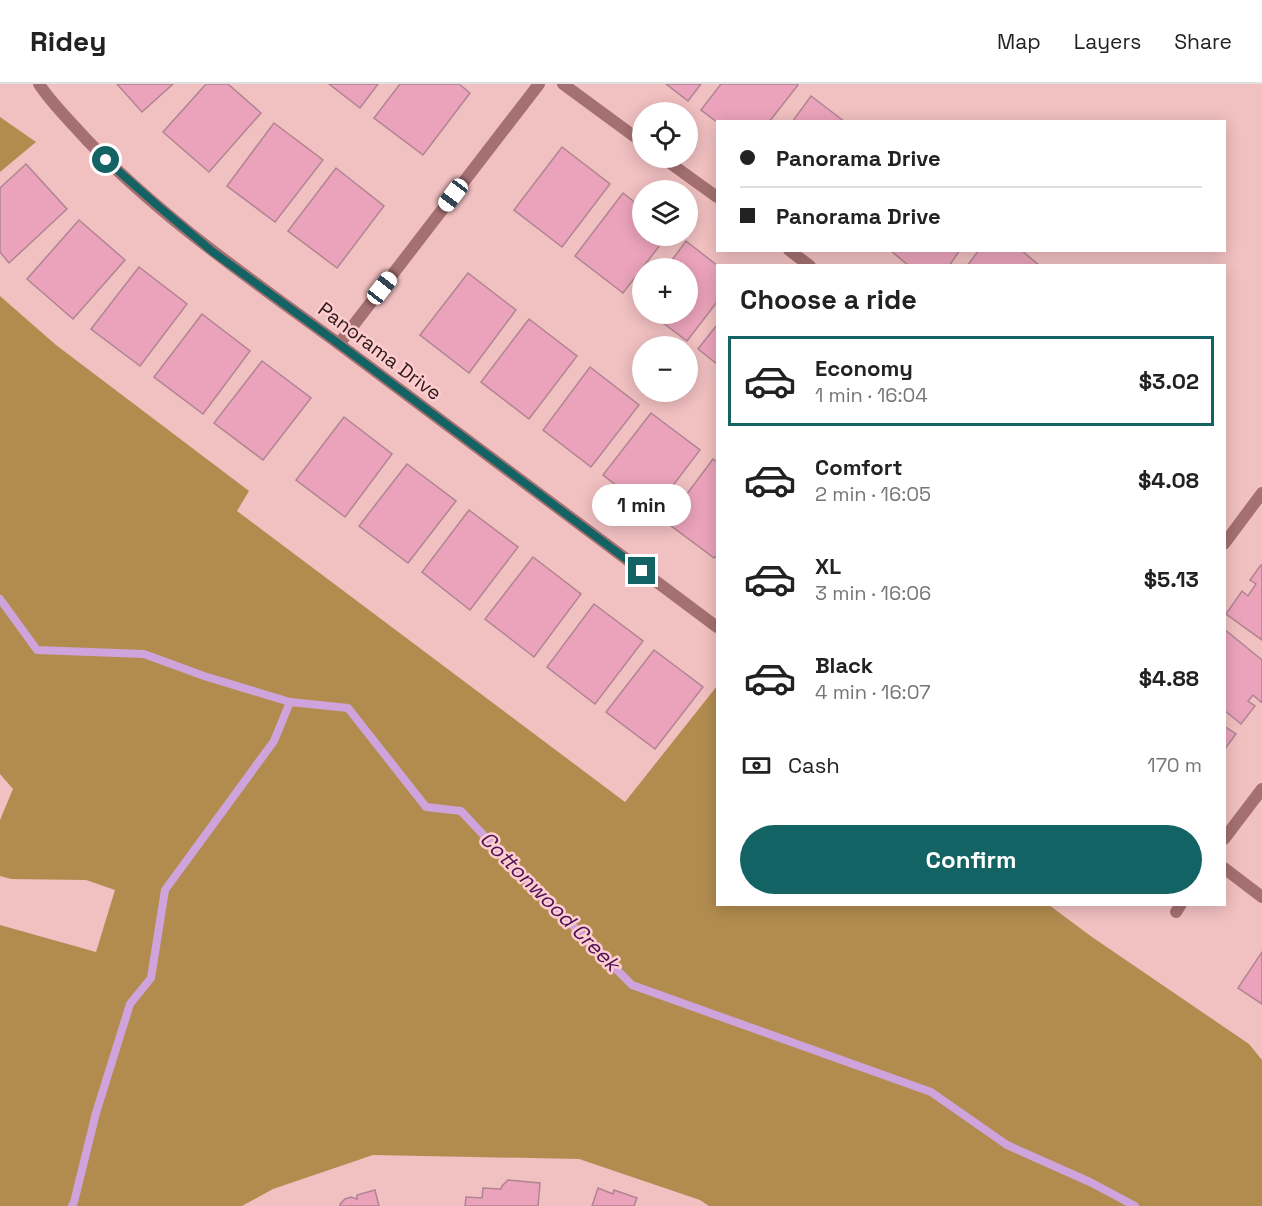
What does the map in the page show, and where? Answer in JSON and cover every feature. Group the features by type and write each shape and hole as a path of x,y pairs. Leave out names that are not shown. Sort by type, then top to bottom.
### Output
{"street":[{"name":"Panorama Drive","path":"39,84 48,98 106,160 213,252 716,626"},
{"path":"339,344 540,84"},
{"path":"563,84 632,135"},
{"path":"677,168 716,196"},
{"path":"792,252 807,264"},
{"path":"1226,541 1262,493"},
{"path":"1226,836 1262,789"},
{"path":"1226,869 1262,897"}],"shaded area":[{"path":"0,117 36,142 0,172"},
{"path":"0,296 56,345 249,491 237,511 625,802 716,687 716,906 1050,906 1249,1044 1262,1060 1262,1206 709,1206 700,1200 579,1159 373,1155 273,1189 242,1206 0,1206 0,925 96,952 115,890 86,880 11,879 0,876 0,820 13,789 0,774"}],"building":[{"path":"117,84 173,84 142,112"},
{"path":"206,84 228,84 261,113 209,172 163,132"},
{"path":"329,84 378,84 360,108"},
{"path":"400,84 459,84 470,93 423,155 374,118"},
{"path":"666,84 701,84 688,101"},
{"path":"721,84 798,85 771,120 716,121 701,110"},
{"path":"811,96 842,120 793,120"},
{"path":"274,123 323,160 275,222 227,186"},
{"path":"562,147 610,184 562,247 514,210"},
{"path":"26,164 67,209 9,263 0,252 0,188"},
{"path":"336,168 384,206 337,268 288,231"},
{"path":"623,193 632,200 632,246 659,246 650,258 632,258 632,281 623,293 575,256"},
{"path":"79,220 125,260 73,319 27,279"},
{"path":"682,246 692,246 716,264 716,303 691,336 680,336 664,324 698,324 698,258 673,258"},
{"path":"892,252 959,252 950,264 907,264"},
{"path":"978,252 1023,252 1038,264 968,264"},
{"path":"139,267 187,304 140,366 91,329"},
{"path":"468,273 516,310 469,373 420,335"},
{"path":"202,314 250,351 203,414 154,377"},
{"path":"529,319 577,356 529,419 481,382"},
{"path":"716,326 716,363 698,349"},
{"path":"262,361 311,398 263,460 214,423"},
{"path":"590,367 632,400 632,402 639,405 591,467 543,430"},
{"path":"651,413 700,450 652,513 603,475"},
{"path":"344,417 392,454 345,517 296,480"},
{"path":"713,459 716,461 716,556 714,558 666,522"},
{"path":"407,464 456,501 408,563 359,526"},
{"path":"469,510 518,547 470,610 422,572"},
{"path":"533,557 581,594 534,657 485,619"},
{"path":"1261,565 1262,640 1226,614 1242,591 1248,596 1256,584 1250,580"},
{"path":"594,604 643,641 595,704 547,667"},
{"path":"1226,631 1262,660 1262,700 1261,702 1253,695 1248,701 1255,706 1241,724 1226,712"},
{"path":"654,650 703,687 655,749 606,712"},
{"path":"1226,727 1236,734 1226,747"},
{"path":"1262,952 1262,1004 1238,988"},
{"path":"508,1180 540,1183 538,1206 465,1206 466,1197 482,1198 483,1188 501,1189"},
{"path":"598,1188 613,1194 614,1190 637,1198 634,1206 592,1206"},
{"path":"375,1190 379,1206 340,1206 345,1199 351,1197 357,1199 357,1195"}],"waterway":[{"name":"Cottonwood Creek","path":"0,599 37,650 144,654 204,676 290,702 348,708 426,807 461,811 632,985 931,1092 1007,1145 1090,1182 1135,1206"},
{"path":"72,1206 96,1113 130,1004 151,978 165,890 274,741 290,702"}],"route":[{"path":"106,160 213,252 642,571"}]}
